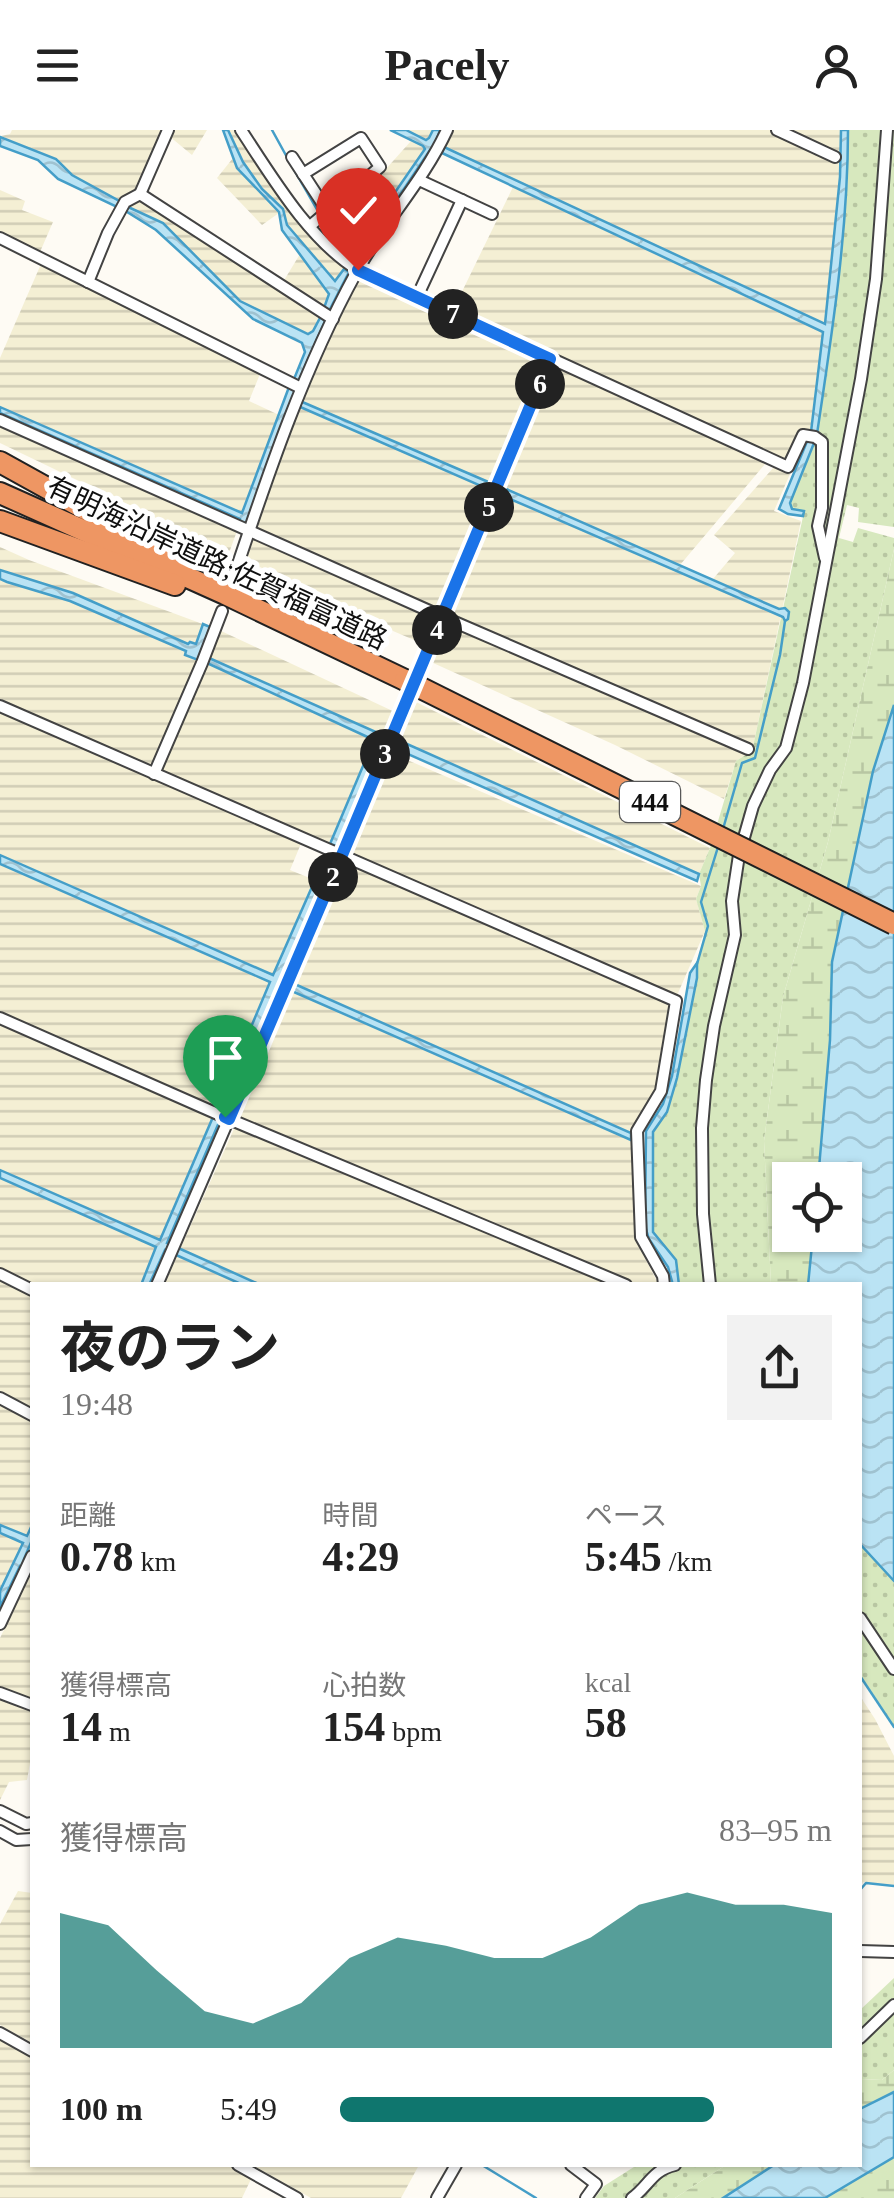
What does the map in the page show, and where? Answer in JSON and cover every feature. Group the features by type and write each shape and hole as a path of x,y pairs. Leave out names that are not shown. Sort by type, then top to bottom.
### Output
{"highway":[{"path":"0,462 210,578 224,602"},
{"name":"有明海沿岸道路;佐賀福富道路","path":"0,493 224,602 406,680 894,924"},
{"path":"0,522 224,602"}],"street":[{"path":"88,282 108,232 125,202 140,194 168,130"},
{"path":"240,130 310,226 342,260 358,270 788,467 803,435 822,442 822,508 818,526 826,564"},
{"path":"234,573 301,388 332,319 358,270 435,155 447,130"},
{"path":"776,130 835,157"},
{"path":"710,1282 702,1214 706,1080 734,936 732,901 739,855 754,806 770,770 786,748 803,683 861,379 876,279 887,130"},
{"path":"303,174 360,138 380,167 310,226"},
{"path":"292,157 328,212"},
{"path":"418,180 492,214"},
{"path":"140,194 332,319"},
{"path":"416,297 462,200"},
{"path":"0,238 301,388"},
{"path":"158,1282 550,359"},
{"path":"0,420 748,749"},
{"path":"154,774 224,602"},
{"path":"0,706 676,1000 662,1090 636,1131 641,1237 663,1282"},
{"path":"0,1018 619,1282"},
{"path":"0,1274 30,1289"},
{"path":"0,1398 30,1414"},
{"path":"0,1624 29,1562"},
{"path":"862,1621 894,1669"},
{"path":"0,1692 30,1704"},
{"path":"0,1811 30,1823"},
{"path":"0,1831 16,1840 30,1839"},
{"path":"862,1951 894,1952"},
{"path":"862,2036 894,2005"},
{"path":"0,2033 30,2050"},
{"path":"242,2167 298,2198"},
{"path":"437,2198 455,2167"},
{"path":"574,2167 596,2184 586,2198"},
{"path":"632,2198 666,2167"}],"shaded area":[{"path":"12,130 207,130 192,155 163,131 136,191 121,202 72,175 56,159 1,136"},
{"path":"223,130 235,130 268,182 349,272 329,311 283,282 300,254 282,230 279,213 262,225 217,178 233,158"},
{"path":"390,130 440,130 431,150 381,222 356,192 385,170 411,141"},
{"path":"452,130 841,130 830,288 811,432 787,462 454,308 513,187 442,153"},
{"path":"0,190 25,201 22,210 53,222 40,252 0,233"},
{"path":"141,199 321,316 313,331 309,334 240,301 163,223 126,206"},
{"path":"41,264 260,374 249,401 279,415 229,553 0,443 0,358"},
{"path":"359,275 766,463 680,565 713,579 735,553 714,535 774,467 790,474 774,511 801,521 752,751 736,761 724,799 431,662 435,649 351,613 244,559 299,404"},
{"path":"0,547 219,630 397,713 387,737 380,741 335,845 305,834 290,870 317,881 145,1282 30,1282 30,1538 0,1601"},
{"path":"414,701 710,848 699,874 398,740"},
{"path":"391,753 701,886 696,899 705,931 672,1007 658,1091 633,1131 635,1239 657,1282 165,1282 238,1120"},
{"path":"30,1576 30,1701 0,1689 0,1638"},
{"path":"0,1697 30,1709 30,1763 27,1780 9,1782 0,1800"},
{"path":"862,1699 894,1756 894,1885 863,1882"},
{"path":"18,1891 30,1893 30,2042 0,2025 0,1924"},
{"path":"0,2038 30,2055 30,2167 234,2167 252,2177 242,2198 0,2198"},
{"path":"256,2167 418,2167 401,2198 311,2198"}],"green space":[{"path":"848,130 894,130 894,527 858,522 859,508 847,505 839,538 853,542 858,528 894,538 894,549 828,842 783,997 764,1141 771,1282 679,1282 676,1260 653,1233 653,1131 667,1112 677,1078 697,978 705,931 696,899 701,886 699,874 736,761 752,751 804,512 792,509 790,503 817,434 838,287"},
{"path":"894,549 894,705 873,771 846,1162 772,1162 772,1252 830,1252 822,1282 771,1282 764,1141 783,997 828,842"},
{"path":"862,1546 894,1581 894,1727 862,1679"},
{"path":"894,1978 894,2070 882,2080 862,2079 862,2008"},
{"path":"894,2070 894,2112 862,2116 862,2079 882,2080"},
{"path":"894,2157 894,2198 825,2198"},
{"path":"634,2167 723,2167 675,2198 595,2198 604,2186"},
{"path":"723,2167 785,2167 739,2198 675,2198"}],"water":[{"path":"223,130 228,130 262,189 283,209 287,225 335,281 344,269 349,272 329,311 324,308 329,294 282,230 279,212 237,168"},
{"path":"390,130 406,130 426,140 433,130 440,130 433,150 355,262 351,260 353,253 425,149"},
{"path":"841,130 848,130 847,168 833,320 817,434 790,503 792,509 804,511 803,516 779,509 811,432 823,332 442,153 444,147 825,324"},
{"path":"0,137 56,159 72,175 121,202 117,207 58,179 38,160 0,146"},
{"path":"126,206 163,223 240,301 308,334 321,316 326,319 298,382 294,379 305,352 302,343 253,319 156,230 124,210"},
{"path":"289,387 295,391 247,525 0,413 0,407 242,513"},
{"path":"300,401 493,484 490,490 298,406"},
{"path":"504,488 779,609 785,608 788,619 785,621 501,495"},
{"path":"0,570 73,593 188,644 196,644 203,624 210,627 198,660 185,655 186,651 70,601 0,579"},
{"path":"209,658 387,737 337,846 330,844 374,740 207,663"},
{"path":"894,705 894,1581 862,1546 862,1282 808,1282 811,1252 862,1252 862,1162 820,1162 832,962 873,771"},
{"path":"398,740 699,874 697,881 394,748"},
{"path":"327,853 334,856 281,978 631,1133 631,1140 278,985 223,1113 216,1110 270,982 0,864 0,855 273,975"},
{"path":"697,963 677,1078 667,1112 653,1132 653,1232 676,1260 679,1282 672,1282 645,1226 646,1131 663,1104 672,1076 690,973"},
{"path":"213,1117 220,1120 167,1243 254,1282 236,1282 165,1250 150,1282 142,1282 156,1247 0,1178 0,1170 160,1240"},
{"path":"0,1525 27,1536 30,1529 30,1545 24,1559 30,1563 30,1571 20,1566 0,1607 0,1591 23,1543 0,1533"},
{"path":"894,2092 894,2157 825,2198 723,2198 771,2167 862,2167 862,2108"}],"waterway":[{"path":"272,130 288,159"},
{"path":"292,166 318,211"},
{"path":"326,221 353,253"},
{"path":"723,829 742,763 755,758 785,621"},
{"path":"697,964 708,926 701,902 718,847"},
{"path":"862,1679 894,1727"},
{"path":"862,1888 866,1883 894,1886"},
{"path":"485,2167 536,2198"}],"route":[{"path":"225,1117 229,1119 550,359 358,270"}]}
